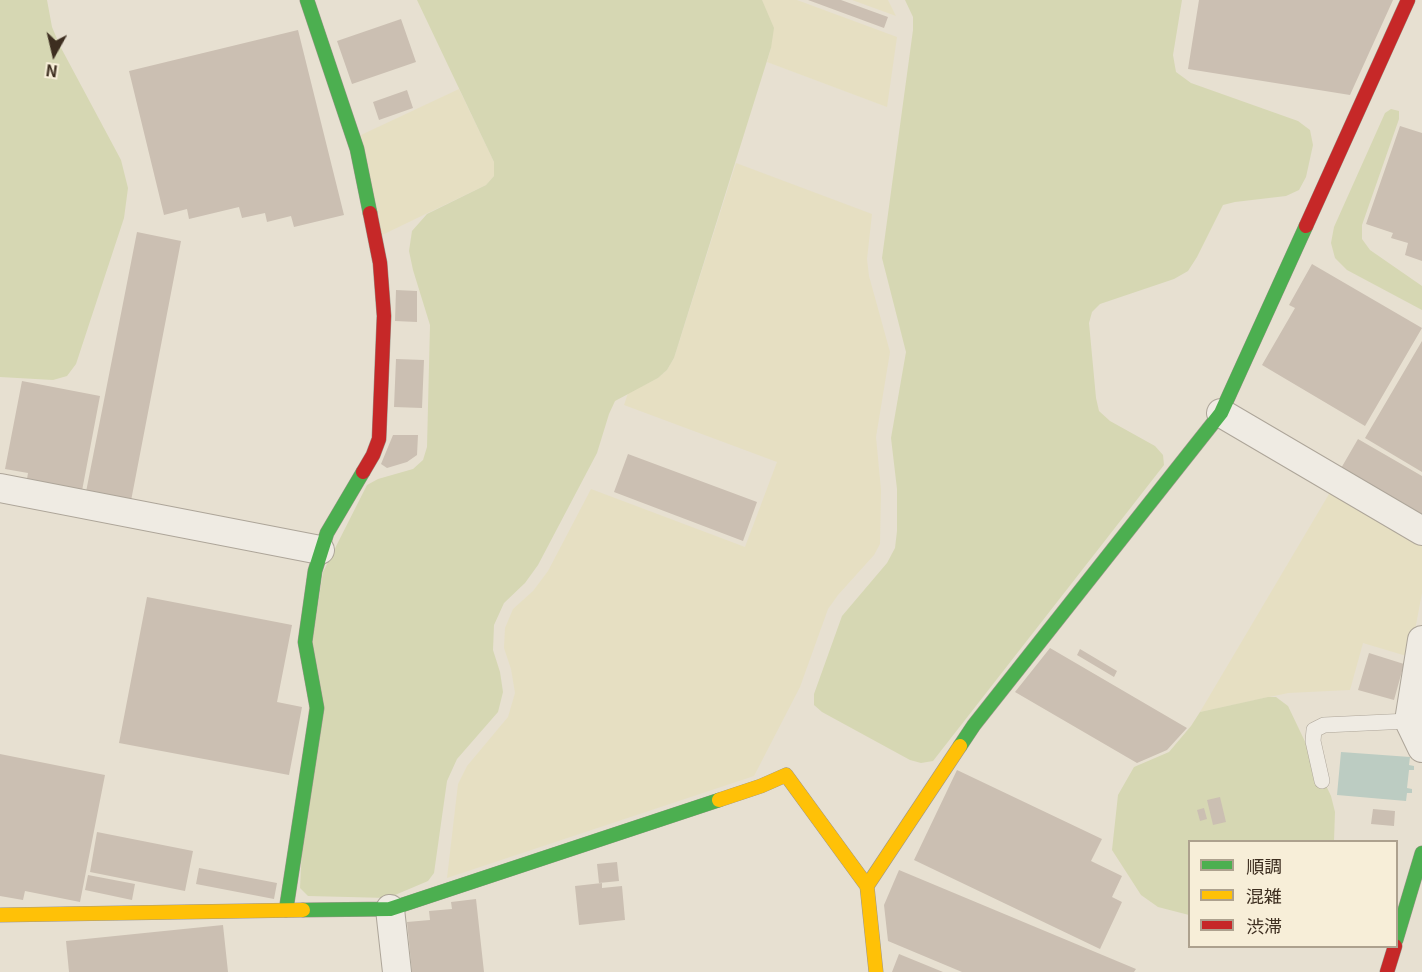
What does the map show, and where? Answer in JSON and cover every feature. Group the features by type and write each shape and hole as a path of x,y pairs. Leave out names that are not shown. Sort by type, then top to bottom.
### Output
{"street":[{"path":"286,910 317,708 305,642 320,550 335,516 373,455 379,439 384,316 380,263 357,148 307,0"},
{"path":"867,886 974,725 1221,413 1408,0"},
{"path":"1221,413 1422,531"},
{"path":"0,488 320,550"},
{"path":"1422,640 1409,721 1422,748"},
{"path":"0,915 390,909 761,786 786,775 867,886 876,972"},
{"path":"1398,933 1422,854"},
{"path":"390,909 397,972"},
{"path":"1387,972 1394,948"}],"lane":[{"path":"1322,782 1312,741 1314,730 1324,725 1409,721"}],"shaded area":[{"path":"762,0 797,0 897,37 887,107 767,62 771,48"},
{"path":"852,0 888,0 896,16"},
{"path":"459,89 494,162 494,176 486,185 382,235 361,135"},
{"path":"736,163 872,214 867,259 869,276 890,352 876,437 881,490 880,544 874,555 828,609 800,687 754,776 447,878 458,784 467,766 508,717 515,693 511,669 504,648 505,628 513,609 533,591 548,571 591,489 745,547 777,462 624,405 628,393 658,378 667,370 674,358"},
{"path":"1332,489 1422,541 1422,593 1410,657 1363,643 1350,690 1288,693 1200,712"},
{"path":"1341,752 1410,757 1409,765 1414,766 1414,770 1409,770 1407,788 1412,789 1412,793 1407,793 1406,801 1337,795"}],"green space":[{"path":"0,0 47,0 52,27 60,46 121,160 128,188 124,218 76,364 67,376 53,380 0,377"},
{"path":"417,0 762,0 774,28 771,48 674,358 667,370 658,378 615,401 597,453 538,565 525,583 504,603 494,625 493,650 503,692 498,712 457,759 447,781 434,873 428,881 388,898 308,896 300,888 312,642 323,572 367,485 378,479 413,469 423,460 427,447 430,325 409,251 412,231 427,214 486,185 494,176 494,162"},
{"path":"905,0 1182,0 1173,55 1176,72 1191,83 1298,121 1310,130 1313,145 1306,177 1299,190 1286,196 1223,205 1188,271 1174,279 1100,304 1092,312 1089,323 1099,411 1110,421 1155,446 1163,455 1164,465 933,761 921,763 910,760 822,712 814,705 814,694 842,616 887,563 895,548 897,489 891,438 906,352 882,258 913,30 913,17"},
{"path":"1391,109 1399,111 1399,119 1362,225 1362,239 1370,250 1422,286 1422,310 1347,270 1335,258 1331,243 1334,227 1385,113"},
{"path":"1268,697 1276,697 1288,706 1331,796 1335,812 1334,840 1188,840 1188,915 1158,907 1141,895 1112,850 1118,795 1134,767 1169,752 1200,712"}],"building":[{"path":"808,0 841,0 888,17 884,28"},
{"path":"1199,0 1393,0 1350,95 1188,69"},
{"path":"401,19 416,62 352,84 337,41"},
{"path":"298,30 344,215 294,227 291,216 267,222 265,213 242,218 239,207 189,219 187,209 164,215 129,71"},
{"path":"407,90 413,108 379,120 373,102"},
{"path":"1400,126 1422,133 1422,261 1405,255 1408,243 1391,238 1393,233 1366,224"},
{"path":"137,232 181,241 130,506 85,497"},
{"path":"1312,264 1422,328 1365,426 1262,365 1295,308 1289,305"},
{"path":"396,290 417,291 417,322 395,321"},
{"path":"1422,341 1422,472 1365,438"},
{"path":"396,359 424,360 422,408 394,407"},
{"path":"22,381 100,396 81,496 26,485 28,473 5,469"},
{"path":"393,435 418,435 417,455 407,462 387,468 381,464"},
{"path":"1358,439 1422,476 1422,518 1340,470"},
{"path":"628,454 757,502 743,541 614,492"},
{"path":"147,597 292,625 277,702 302,707 289,775 119,743"},
{"path":"1050,648 1187,728 1167,750 1137,763 1015,692"},
{"path":"1080,649 1117,671 1114,677 1077,655"},
{"path":"1369,653 1404,664 1394,700 1358,690"},
{"path":"0,754 105,775 80,902 25,891 23,900 0,896"},
{"path":"957,770 1102,839 1091,861 1122,876 1112,897 1122,902 1100,949 914,860"},
{"path":"1220,797 1226,822 1213,825 1207,800"},
{"path":"1204,808 1207,819 1200,821 1197,810"},
{"path":"1373,809 1395,811 1394,826 1371,824"},
{"path":"97,832 193,851 185,891 90,872"},
{"path":"617,862 619,881 599,883 597,864"},
{"path":"199,868 277,883 274,899 196,884"},
{"path":"899,870 1136,969 1134,972 962,972 888,941 884,905"},
{"path":"88,875 135,884 132,900 85,890"},
{"path":"602,883 602,888 622,886 625,920 579,925 575,886"},
{"path":"476,899 484,972 412,972 407,922 430,920 429,911 452,909 451,902"},
{"path":"223,925 228,972 69,972 66,941"},
{"path":"899,954 943,972 892,972"}],"traffic: fast":[{"path":"307,0 357,149 370,213"},
{"path":"960,746 974,725 1221,413 1306,226"},
{"path":"286,910 317,708 305,642 315,571 327,533 363,472"},
{"path":"303,910 390,909 719,800"},
{"path":"1398,933 1422,853"}],"traffic: slow":[{"path":"876,972 867,886 960,746"},
{"path":"719,800 786,775 867,886"},
{"path":"0,915 303,910"}],"traffic: jam":[{"path":"1306,226 1408,0"},
{"path":"363,472 379,439 384,316 380,263 370,213"},
{"path":"1387,972 1394,948"}]}
